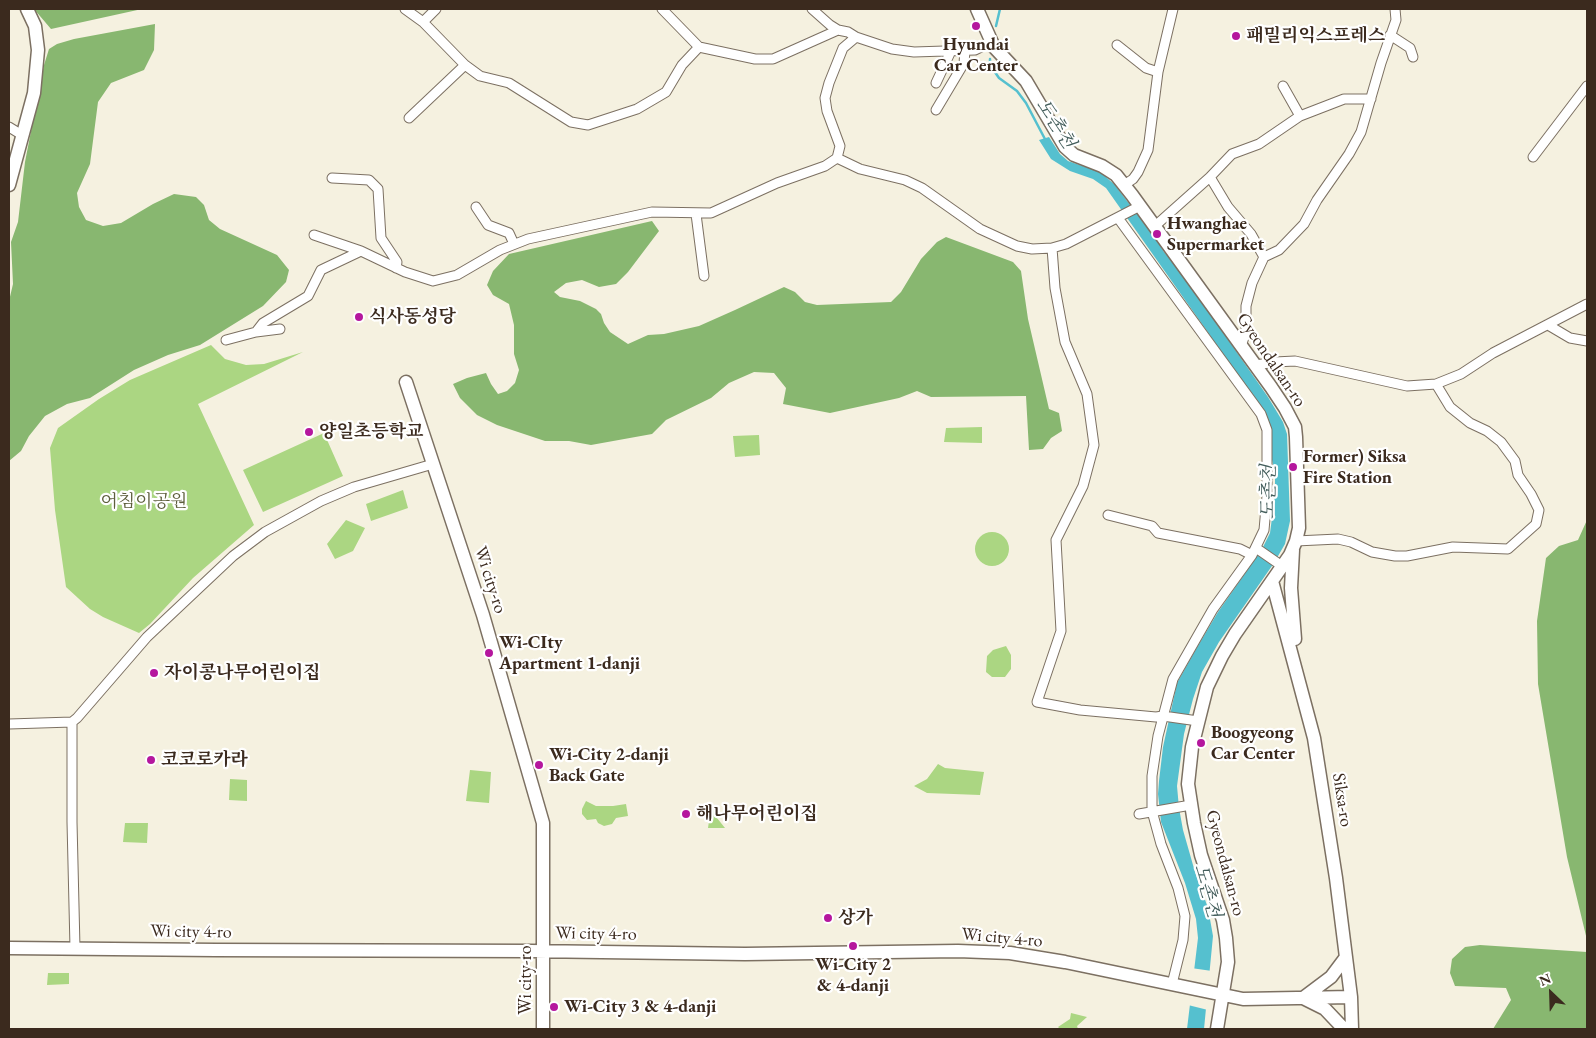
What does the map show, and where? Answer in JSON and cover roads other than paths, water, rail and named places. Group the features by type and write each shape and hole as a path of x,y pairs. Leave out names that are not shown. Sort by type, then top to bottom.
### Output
{"street":[{"path":"9,185 34,93 38,50 34,26 27,9"},
{"path":"405,9 423,22 465,65 480,76 509,82 571,122 588,125 637,109 666,92 682,65 699,47"},
{"path":"423,22 436,9"},
{"path":"662,9 699,47 755,59 772,59 838,30"},
{"path":"812,9 838,30 892,49 914,52 975,50 991,42"},
{"name":"Gyeondalsan-ro","path":"977,9 991,42 1026,81 1065,147 1074,155 1102,166 1116,175 1256,366 1285,408 1294,427 1296,437 1299,528 1295,545 1280,565 1272,581 1222,656 1195,721 1188,784 1188,805 1201,855 1223,920 1228,962 1218,993 1217,1029"},
{"path":"1124,185 1133,179 1138,172 1148,150 1158,72 1173,9"},
{"path":"1241,346 1245,338 1246,306 1252,283 1264,256 1279,250 1304,224 1317,200 1349,154 1361,132 1396,20 1395,9"},
{"path":"1390,35 1410,48 1413,57"},
{"path":"314,235 433,281 457,275 500,250 528,239 652,212 711,213 777,183 825,166 837,158 840,146 827,111 825,98 843,48 856,37"},
{"path":"1117,45 1146,68 1158,72"},
{"path":"936,110 964,63 965,50"},
{"path":"936,83 951,51"},
{"path":"409,118 465,65"},
{"path":"1283,86 1300,116"},
{"path":"1533,157 1587,86"},
{"path":"1155,226 1210,177 1232,154 1260,144 1300,116 1344,99 1371,99"},
{"path":"9,127 22,135"},
{"path":"837,158 860,168 906,180 922,188 980,229 1017,246 1032,249 1052,248 1066,244 1138,207"},
{"path":"1210,177 1228,207 1251,234 1264,256"},
{"path":"332,178 369,180 378,189 381,238 397,262 396,268"},
{"path":"476,208 488,225 509,233 514,244"},
{"path":"696,214 704,276"},
{"path":"1120,216 1261,414 1267,430 1267,496 1264,530 1256,551 1213,609 1172,679 1152,776 1155,811 1161,844 1178,888 1185,916 1176,985"},
{"path":"1052,248 1055,288 1065,342 1086,394 1094,445 1083,486 1056,540 1061,631 1037,702 1080,710 1156,717 1165,716 1195,721"},
{"path":"256,332 263,323 308,296 321,270 361,252"},
{"path":"1256,366 1275,362 1295,361 1407,386 1436,384 1461,374 1493,354 1587,304"},
{"path":"1548,325 1570,338 1587,341"},
{"path":"226,340 256,332 280,329"},
{"name":"Wi city-ro","path":"406,382 483,615 543,823 543,1029"},
{"path":"1292,654 1295,643 1291,588 1295,545 1338,539 1351,542 1372,552 1395,556 1407,556 1453,547 1508,549 1536,524 1539,510 1518,475 1515,461 1501,442 1487,431 1470,423 1450,407 1436,384"},
{"path":"9,724 72,722 147,637 233,556 265,532 313,506 354,487 433,464"},
{"path":"1108,515 1152,526 1158,533 1256,551 1280,565"},
{"name":"Siksa-ro","path":"1272,581 1314,738 1336,878 1351,997 1352,1029"},
{"path":"72,722 75,948"},
{"path":"1139,814 1188,805"},
{"name":"Wi city 4-ro","path":"9,948 745,954 958,951 1010,953 1065,962 1218,993"},
{"path":"1304,998 1331,977 1346,957"},
{"path":"1218,993 1243,999 1351,997"},
{"path":"1304,998 1324,1010 1344,1029"}],"water":[{"path":"1049,137 1060,154 1068,161 1100,172 1114,184 1178,268 1268,397 1283,422 1287,434 1290,521 1285,544 1219,642 1202,672 1184,734 1177,786 1179,808 1195,872 1208,908 1213,936 1204,1029 1187,1029 1198,938 1196,919 1185,883 1161,822 1158,794 1159,781 1163,747 1177,683 1218,612 1262,549 1270,533 1275,495 1272,432 1264,412 1106,188 1093,179 1070,171 1051,159 1039,140"}],"waterway":[{"name":"도촌천","path":"996,26 1000,9"},
{"name":"도촌천","path":"990,59 990,65 999,78 1017,91 1026,103 1046,141"}],"place":[{"name":"Hyundai Car Center","path":"976,26"},
{"name":"패밀리익스프레스","path":"1236,36"},
{"name":"Hwanghae Supermarket","path":"1157,234"},
{"name":"식사동성당","path":"359,317"},
{"name":"양일초등학교","path":"309,432"},
{"name":"Former) Siksa Fire Station","path":"1293,467"},
{"name":"Wi-CIty Apartment 1-danji","path":"489,653"},
{"name":"자이콩나무어린이집","path":"154,673"},
{"name":"Boogyeong Car Center","path":"1201,743"},
{"name":"코코로카라","path":"151,760"},
{"name":"Wi-City 2-danji Back Gate","path":"539,765"},
{"name":"해나무어린이집","path":"686,814"},
{"name":"상가","path":"828,918"},
{"name":"Wi-City 2 & 4-danji","path":"853,946"},
{"name":"Wi-City 3 & 4-danji","path":"554,1007"}],"park label":[{"name":"어침이공원","path":"144,502"}]}
